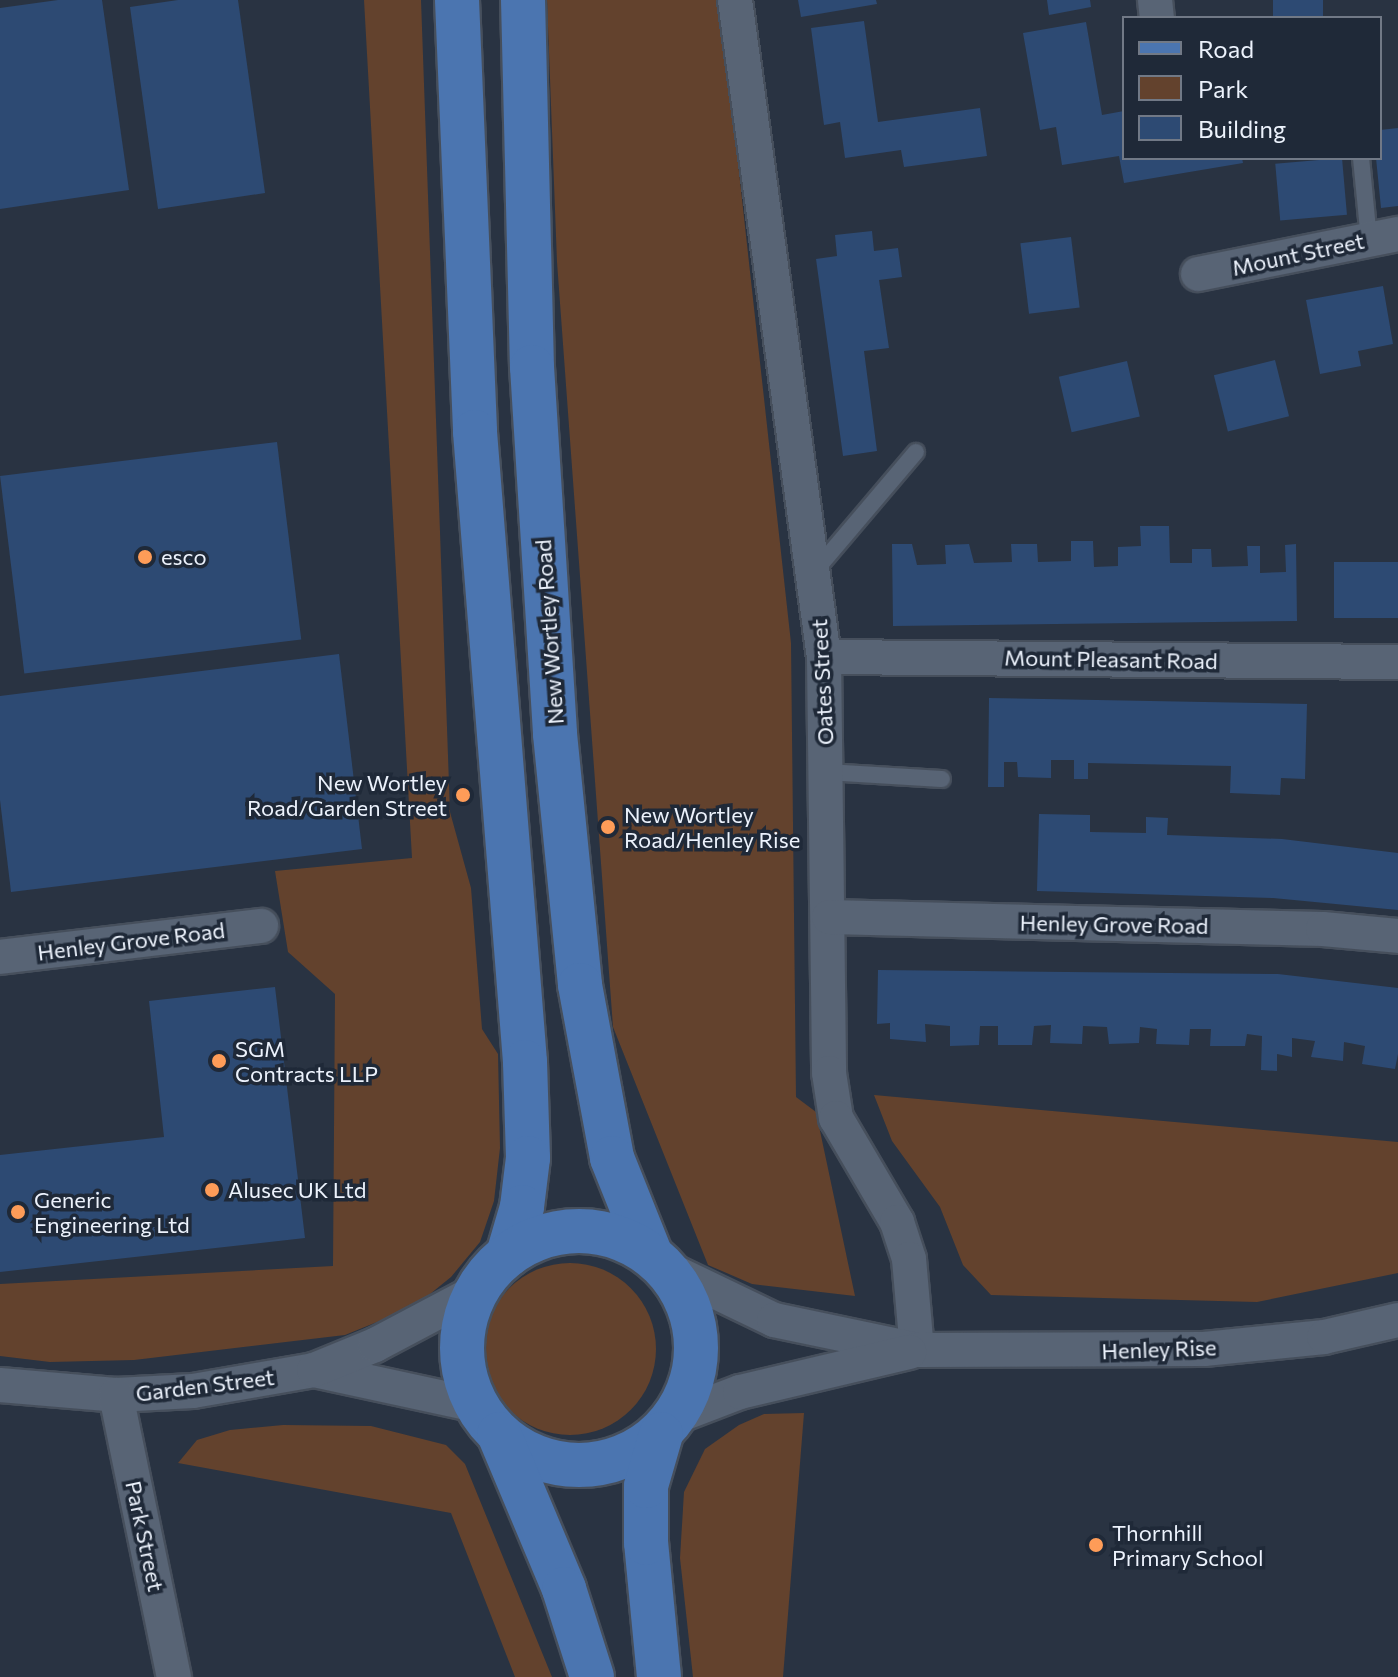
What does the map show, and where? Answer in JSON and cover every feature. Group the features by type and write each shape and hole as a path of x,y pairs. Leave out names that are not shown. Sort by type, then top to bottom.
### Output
{"main road":[{"path":"457,0 475,432 525,1062 528,1158 522,1207 508,1255"},
{"name":"New Wortley Road","path":"523,0 532,367 555,734 583,1010 612,1158 658,1261"},
{"path":"592,1677 564,1589 487,1420 462,1348 465,1318 477,1291 508,1255 534,1239 579,1231 623,1239 658,1261 688,1301 697,1340 693,1380 669,1425 646,1486 646,1543 659,1677"},
{"path":"487,1420 528,1454 562,1465 598,1465 632,1454 669,1425"}],"street":[{"name":"Oates Street","path":"735,0 815,571 824,657 829,1073 836,1118 897,1222 914,1289 917,1350"},
{"name":"Mount Street","path":"1198,274 1384,236"},
{"name":"Mount Pleasant Road","path":"824,657 1398,662"},
{"name":"Henley Grove Road","path":"829,917 1307,929 1398,936"},
{"name":"Henley Grove Road","path":"0,957 261,926"},
{"name":"Henley Rise","path":"658,1261 774,1320 917,1350 1204,1349 1324,1337 1398,1320"},
{"name":"Garden Street","path":"0,1385 116,1395 193,1391 314,1370 375,1345 477,1291"},
{"name":"Henley Rise","path":"669,1425 740,1392 917,1350"},
{"name":"Garden Street","path":"314,1370 487,1420"},
{"name":"Park Street","path":"116,1395 174,1677"}],"lane":[{"path":"1362,160 1384,236"},
{"path":"815,571 916,452"},
{"path":"826,772 942,779"}],"green space":[{"path":"364,0 421,0 450,812 471,888 482,1029 498,1054 500,1148 494,1201 480,1242 451,1277 414,1307 345,1335 134,1360 50,1362 0,1356 0,1284 333,1266 335,994 288,952 275,871 412,858"},
{"path":"547,0 720,0 791,643 796,1097 816,1112 855,1296 752,1284 708,1265 613,1027 557,262"},
{"path":"874,1095 1398,1142 1398,1273 1257,1302 991,1295 963,1265 940,1207 892,1141"},
{"path":"570,1263 603,1269 631,1288 650,1316 656,1349 650,1382 631,1410 603,1429 570,1435 537,1429 509,1410 490,1382 484,1349 490,1316 509,1288 537,1269"},
{"path":"804,1413 783,1677 693,1677 680,1558 684,1492 705,1449 739,1425 764,1414"},
{"path":"283,1425 371,1426 446,1445 465,1464 552,1677 515,1677 451,1513 178,1463 197,1440 230,1430"}],"building":[{"path":"58,0 102,0 129,190 0,209 0,8"},
{"path":"178,0 238,0 265,193 158,209 130,7"},
{"path":"798,0 876,0 877,4 801,17"},
{"path":"1047,0 1090,0 1091,7 1049,15"},
{"path":"1273,0 1323,0 1323,16 1273,16"},
{"path":"864,21 878,122 980,108 987,156 904,167 901,150 845,158 840,122 824,125 811,28"},
{"path":"1086,22 1102,115 1122,111 1122,160 1242,160 1243,163 1124,183 1119,156 1062,165 1056,127 1040,130 1023,33"},
{"path":"1398,128 1398,206 1381,208 1376,160 1382,160 1382,130"},
{"path":"1342,160 1347,215 1280,221 1275,164"},
{"path":"872,231 874,251 898,248 902,277 879,280 889,348 864,351 877,451 843,456 816,259 837,256 835,235"},
{"path":"1071,237 1080,307 1029,314 1020,243"},
{"path":"1383,286 1393,344 1358,351 1361,366 1320,374 1306,300"},
{"path":"1275,360 1289,416 1228,432 1214,375"},
{"path":"1127,361 1140,417 1072,432 1059,377"},
{"name":"esco","path":"277,442 301,640 24,674 0,476"},
{"path":"1140,526 1169,526 1170,563 1192,563 1192,549 1211,549 1212,567 1248,566 1247,546 1260,546 1260,573 1286,572 1285,545 1296,544 1297,621 893,626 892,544 912,544 917,565 946,564 945,545 969,544 974,563 1012,562 1011,544 1037,544 1038,562 1071,561 1071,541 1093,541 1094,567 1118,566 1118,547 1141,546"},
{"path":"1334,562 1398,562 1398,618 1334,618"},
{"path":"339,654 362,849 11,892 0,800 0,696"},
{"path":"989,698 1307,704 1305,779 1281,778 1280,795 1230,793 1231,766 1088,763 1088,779 1074,779 1074,760 1051,760 1051,778 1018,777 1017,762 1004,762 1004,787 988,787"},
{"path":"1039,814 1090,815 1090,832 1146,833 1146,817 1168,818 1167,835 1282,839 1398,853 1398,910 1273,898 1037,891"},
{"path":"878,970 1278,974 1398,988 1398,1054 1395,1069 1362,1064 1365,1046 1344,1042 1343,1061 1311,1057 1315,1041 1292,1038 1292,1057 1277,1054 1277,1071 1261,1070 1262,1036 1247,1034 1245,1046 1210,1046 1211,1029 1190,1029 1189,1045 1156,1044 1157,1029 1140,1027 1139,1043 1109,1044 1107,1027 1083,1026 1082,1044 1050,1043 1051,1025 1034,1026 1032,1045 998,1045 998,1026 980,1026 979,1045 950,1046 950,1026 925,1024 926,1042 890,1039 890,1023 877,1024"},
{"path":"275,987 305,1238 0,1272 0,1155 164,1137 149,1001"}],"place":[{"name":"esco","path":"145,557"},
{"name":"New Wortley Road/Garden Street","path":"463,795"},
{"name":"New Wortley Road/Henley Rise","path":"608,827"},
{"name":"SGM Contracts LLP","path":"219,1061"},
{"name":"Alusec UK Ltd","path":"212,1190"},
{"name":"Generic Engineering Ltd","path":"18,1212"},
{"name":"Thornhill Primary School","path":"1096,1545"}]}
